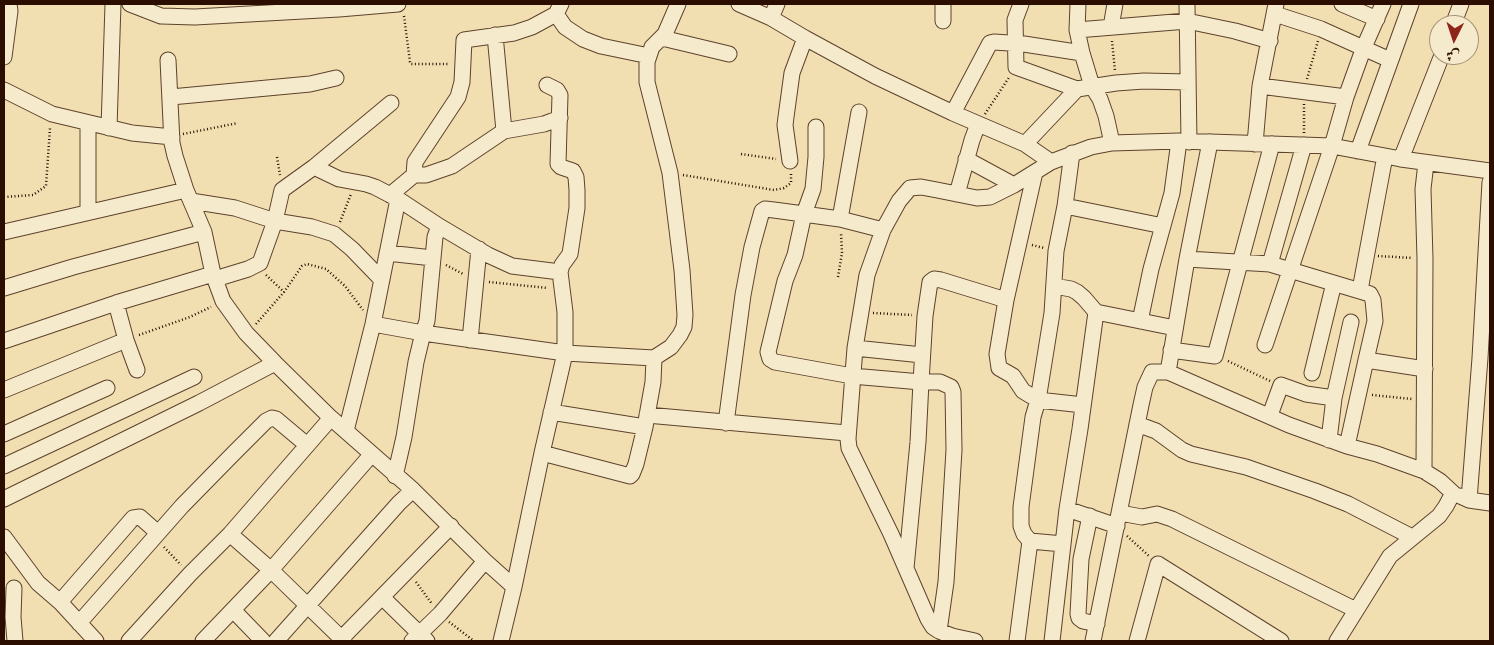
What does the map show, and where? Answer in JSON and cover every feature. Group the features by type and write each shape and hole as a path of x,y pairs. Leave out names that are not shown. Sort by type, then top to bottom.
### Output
{"street":[{"path":"4,57 10,11 9,4"},
{"path":"109,128 113,4"},
{"path":"130,4 161,16 195,17 339,9 401,8"},
{"path":"373,324 423,334 564,353 654,358 671,347 684,327 682,270 670,174 648,89 647,68 652,47 668,30 678,4"},
{"path":"739,4 771,18 875,76 1025,144 1051,162"},
{"path":"771,18 777,4"},
{"path":"942,4 943,21"},
{"path":"1021,4 1015,20 1014,44 1016,67 1085,88 1100,99 1112,143"},
{"path":"1078,4 1076,12 1077,30 1082,53 1085,88"},
{"path":"1111,27 1115,4"},
{"path":"1140,321 1184,142 1188,82 1187,4"},
{"path":"1342,4 1377,19"},
{"path":"1265,345 1332,146 1346,97 1364,47 1383,4"},
{"path":"1358,151 1411,4"},
{"path":"346,431 373,324 387,253 394,197 414,175 415,162 458,97 465,40 514,33 532,26 558,9 565,26 583,39 610,49 649,56"},
{"path":"1256,144 1260,86 1275,9 1390,60"},
{"path":"1077,30 1187,21 1235,31 1270,41"},
{"path":"495,35 504,131"},
{"path":"662,38 729,54"},
{"path":"790,161 785,125 792,73 805,38"},
{"path":"953,113 989,44 994,42 1082,53"},
{"path":"168,60 172,136 175,156 204,232 214,276 223,301 246,333 275,363 331,418 413,490 514,587"},
{"path":"1401,159 1438,65"},
{"path":"171,97 310,84 336,78"},
{"path":"1025,144 1085,88 1144,81 1188,82"},
{"path":"501,641 564,353 565,312 560,272 562,265 570,254 577,208 576,177 573,171 558,164 560,95 556,90 547,85"},
{"path":"1260,86 1346,97"},
{"path":"4,90 52,114 109,128 148,135 172,136"},
{"path":"4,341 116,303 214,276 237,273 255,266 262,260 275,221 282,190 314,167 391,103"},
{"path":"840,219 859,112"},
{"path":"414,175 426,175 452,166 504,131 544,124 560,118"},
{"path":"88,123 88,212"},
{"path":"957,194 978,124"},
{"path":"816,127 815,178 795,254 785,282 768,356 775,362 852,376 940,382 951,387 953,392 954,477 946,582 939,631"},
{"path":"1168,372 1186,259 1210,142"},
{"path":"975,641 939,631 931,624 850,448 847,433 855,348 867,275 883,230 898,201 910,188 921,187 984,198 1014,185 1051,162 1091,147 1112,143 1210,142 1332,146 1426,163 1490,171"},
{"path":"1172,350 1215,356 1272,144"},
{"path":"1270,264 1304,145"},
{"path":"1063,544 1030,541 1024,534 1021,506 1033,417 1038,400 1052,312 1056,251 1065,206 1072,153"},
{"path":"1360,290 1385,156"},
{"path":"966,159 1014,185"},
{"path":"1424,471 1425,259 1423,189 1426,163"},
{"path":"314,167 339,179 375,187 488,255 518,268 560,272"},
{"path":"1035,172 1006,300 997,354 999,368 1013,376 1023,391 1038,400 1083,405"},
{"path":"1469,500 1480,358 1490,182"},
{"path":"4,232 88,212 189,195 275,221 312,227 334,234 352,249 382,280"},
{"path":"1065,206 1163,226"},
{"path":"726,423 743,295 752,247 762,212 765,209 840,219 883,230"},
{"path":"395,476 427,320 436,233 439,226"},
{"path":"4,288 73,267 204,232"},
{"path":"470,340 479,249"},
{"path":"387,253 433,258"},
{"path":"1186,259 1270,264 1370,294 1375,309 1375,321 1347,446"},
{"path":"906,569 918,442 922,355 929,284 934,279 1006,300"},
{"path":"1312,373 1334,283"},
{"path":"1054,286 1077,292 1096,312 1175,328"},
{"path":"116,303 126,340 137,370"},
{"path":"1052,641 1067,509 1096,312"},
{"path":"1329,440 1334,398 1352,322"},
{"path":"4,390 126,340"},
{"path":"855,348 922,355"},
{"path":"542,453 630,476 636,464 646,421 653,382 654,358"},
{"path":"1366,360 1425,369"},
{"path":"4,499 199,403 275,363"},
{"path":"1094,641 1137,424 1149,376 1152,372 1168,372 1329,440 1377,454 1424,471 1440,481 1453,493 1469,500 1490,503"},
{"path":"4,466 194,376"},
{"path":"1270,415 1281,385 1306,394 1334,398"},
{"path":"4,434 107,388"},
{"path":"551,412 646,421 726,423 847,433"},
{"path":"128,641 230,534 331,418"},
{"path":"79,623 156,535 226,460 270,419 276,419 306,445"},
{"path":"1137,424 1156,431 1182,450 1191,454 1246,467 1315,491 1348,504 1412,537"},
{"path":"203,641 271,570 372,454"},
{"path":"276,641 399,503 413,490"},
{"path":"1337,641 1390,556 1440,516 1453,493"},
{"path":"1067,509 1090,516 1118,520 1157,514 1172,519 1356,610"},
{"path":"1090,516 1081,559 1078,614 1079,618 1083,621 1097,624"},
{"path":"60,602 132,518 140,517 156,535"},
{"path":"230,534 271,570 342,640 451,526"},
{"path":"1017,641 1030,541"},
{"path":"6,543 38,583 60,602 96,641"},
{"path":"382,597 419,639 486,561"},
{"path":"1137,641 1158,564 1281,641"},
{"path":"15,641 9,589 38,583"},
{"path":"233,610 264,641"}],"path":[{"path":"401,8 410,62 412,64 463,64"},
{"path":"1111,27 1116,83"},
{"path":"1304,145 1304,91 1321,29"},
{"path":"978,124 1016,67"},
{"path":"4,197 33,195 46,186 52,114"},
{"path":"172,136 238,123"},
{"path":"670,174 774,190 784,188 791,182 790,161 741,154"},
{"path":"334,234 356,182"},
{"path":"838,277 842,253 840,219"},
{"path":"1019,242 1056,251"},
{"path":"1367,255 1425,259"},
{"path":"433,258 475,280 562,290"},
{"path":"246,333 284,292 302,266 307,264 326,269 345,286 373,324"},
{"path":"255,266 284,292"},
{"path":"126,340 190,316 223,301"},
{"path":"861,312 925,316"},
{"path":"1215,356 1281,385"},
{"path":"1358,394 1424,400"},
{"path":"1118,520 1158,564"},
{"path":"156,535 190,574"},
{"path":"407,571 440,614 474,641"}]}
